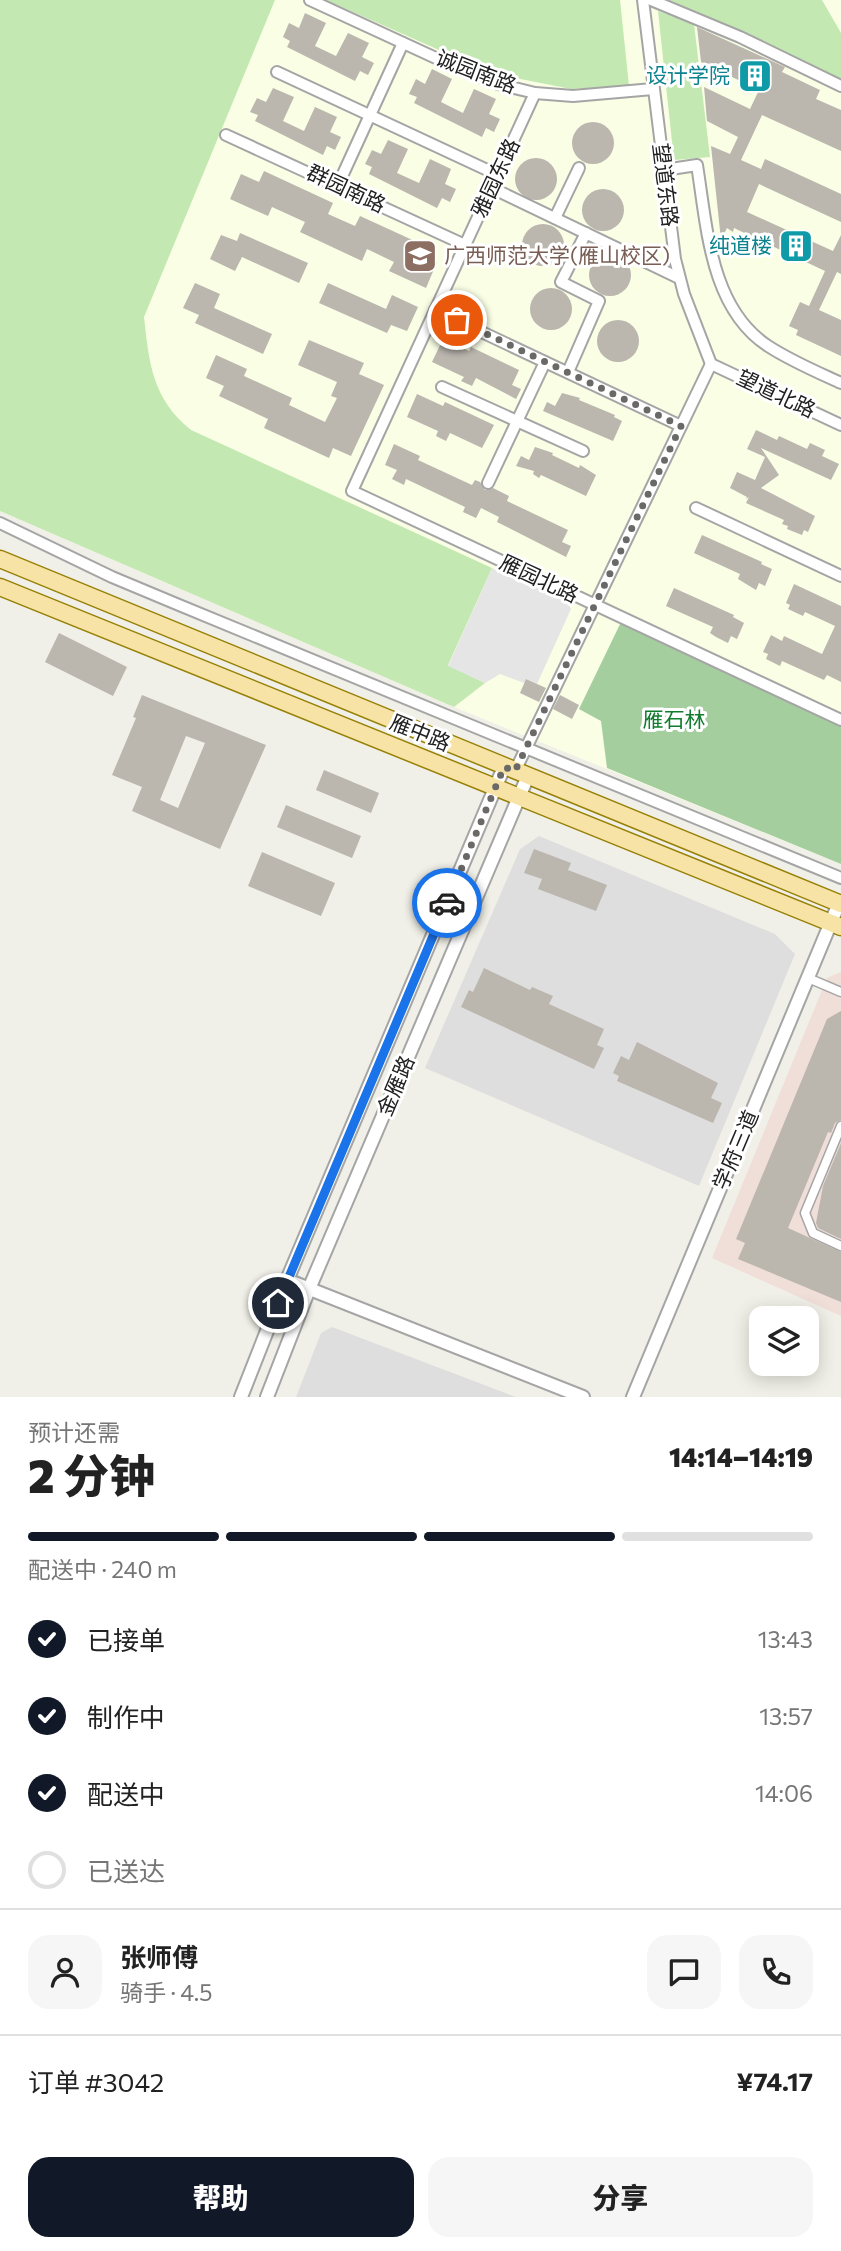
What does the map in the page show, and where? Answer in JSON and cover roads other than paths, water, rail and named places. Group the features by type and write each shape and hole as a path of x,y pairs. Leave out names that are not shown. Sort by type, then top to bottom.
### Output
{"main road":[{"name":"雁中路","path":"0,559 840,904"},
{"name":"雁中路","path":"0,587 836,925"}],"street":[{"name":"诚园南路","path":"310,0 464,71 535,93 606,95 653,89"},
{"name":"望道东路","path":"643,0 679,278 711,364"},
{"path":"651,0 740,37 841,86"},
{"path":"338,185 403,43"},
{"path":"277,72 498,175"},
{"name":"雅园东路","path":"352,491 535,93"},
{"name":"群园南路","path":"226,135 465,245"},
{"path":"664,170 697,165 714,264 729,303 743,322 768,346 841,383"},
{"path":"555,218 579,168"},
{"path":"492,187 679,278"},
{"path":"568,373 599,301 561,282 586,233"},
{"path":"435,310 681,426"},
{"path":"488,483 545,362"},
{"path":"516,771 711,364"},
{"name":"望道北路","path":"711,364 841,425"},
{"path":"442,387 583,451"},
{"name":"雁园北路","path":"352,491 841,720"},
{"path":"696,508 841,576"},
{"path":"0,523 113,578 841,878"},
{"name":"金雁路","path":"241,1397 287,1280 495,788 516,771"},
{"name":"金雁路","path":"267,1397 309,1289 519,798 516,771"},
{"name":"学府三道","path":"633,1397 808,978 836,925 840,904"},
{"path":"808,978 841,992"},
{"path":"841,1126 805,1213 813,1233 841,1245"},
{"path":"287,1280 583,1397"}],"place":[{"name":"设计学院","path":"755,76"},
{"name":"纯道楼","path":"796,246"},
{"name":"广西师范大学(雁山校区)","path":"420,256"}],"park label":[{"name":"雁石林","path":"674,720"}]}
